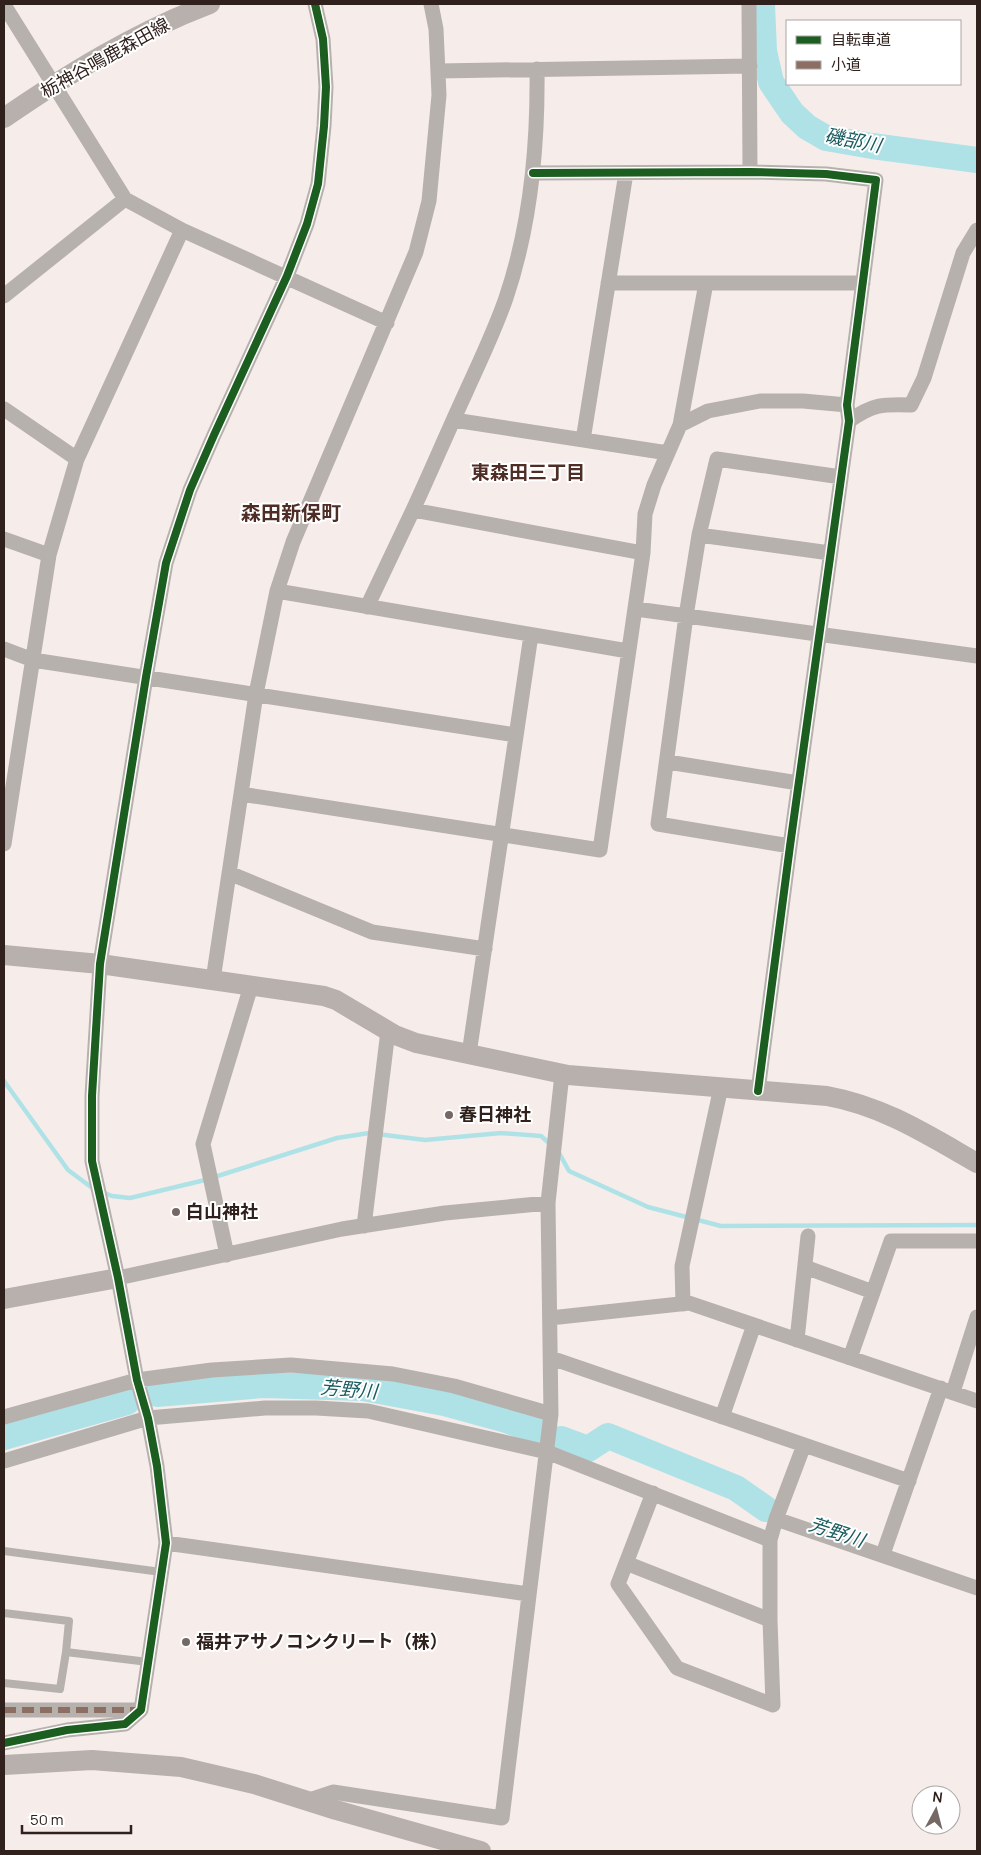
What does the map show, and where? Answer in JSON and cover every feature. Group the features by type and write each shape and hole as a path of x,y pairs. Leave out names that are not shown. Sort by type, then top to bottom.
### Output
{"street":[{"name":"栃神谷鳴鹿森田線","path":"4,118 52,85 129,41 210,4"},
{"path":"4,1743 67,1730 125,1724 141,1710 166,1543 157,1466 148,1418 136,1380 118,1278 92,1161 92,1096 100,964 166,563 190,490 286,276 307,224 318,184 326,87 323,39 315,4"},
{"path":"212,980 256,694 277,591 293,542 416,252 429,201 439,95 436,29 432,4"},
{"path":"748,4 750,172"},
{"path":"4,5 125,200 182,230 387,322"},
{"path":"438,71 750,66"},
{"path":"367,607 454,420 506,298 528,210 538,115 538,69"},
{"path":"533,173 750,172 826,174 876,180 847,405 849,421 798,783 758,1090"},
{"path":"584,440 626,173"},
{"path":"4,296 125,200"},
{"path":"4,844 49,555 76,459 182,230"},
{"path":"849,421 864,410 881,404 911,405 924,378 963,253 977,230"},
{"path":"608,283 862,283"},
{"path":"241,794 600,850 644,553 645,514 654,485 680,425 706,283"},
{"path":"680,425 708,411 760,402 803,401 847,405"},
{"path":"4,408 76,459"},
{"path":"454,420 668,453"},
{"path":"790,846 658,824 668,762 686,616 699,535 717,459 841,477"},
{"path":"413,510 644,553"},
{"path":"699,535 830,553"},
{"path":"4,539 49,555"},
{"path":"277,591 628,651"},
{"path":"636,609 977,656"},
{"path":"469,1054 531,635"},
{"path":"4,649 33,660 516,736"},
{"path":"4,750 18,755"},
{"path":"668,762 798,783"},
{"path":"229,873 372,932 485,949"},
{"path":"4,955 100,964 324,996 336,1000 388,1030 416,1043 562,1074 827,1096 852,1100 916,1127 977,1163"},
{"path":"227,1254 203,1144 251,986"},
{"path":"364,1226 388,1030"},
{"path":"306,1800 334,1792 502,1818 551,1414 548,1204 562,1074"},
{"path":"683,1304 682,1266 721,1088"},
{"path":"4,1299 118,1278 364,1226 444,1213 548,1204"},
{"path":"797,1340 808,1236"},
{"path":"850,1358 891,1241 977,1241"},
{"path":"805,1267 873,1292"},
{"path":"550,1318 689,1303 977,1401"},
{"path":"883,1554 909,1481 977,1317"},
{"path":"722,1417 754,1325"},
{"path":"550,1358 909,1481"},
{"path":"4,1417 136,1380 212,1370 291,1365 393,1374 454,1386 551,1414"},
{"path":"4,1461 148,1418 266,1408 368,1411 546,1452 770,1540"},
{"path":"653,1493 618,1584 677,1668 773,1705 770,1540 804,1445"},
{"path":"776,1519 883,1554 977,1588"},
{"path":"166,1543 528,1594"},
{"path":"626,1563 770,1620"},
{"path":"4,1710 141,1710"},
{"path":"4,1765 92,1760 181,1767 254,1784 481,1851"}],"lane":[{"path":"4,1551 161,1572"},
{"path":"4,1612 69,1621 60,1689 4,1683"},
{"path":"66,1652 148,1662"}],"waterway":[{"name":"磯部川","path":"762,4 764,51 771,82 792,113 807,127 826,138 977,160"},
{"path":"4,1081 68,1170 95,1190"},
{"path":"102,1192 112,1196 130,1198 205,1180 337,1138 369,1133 425,1140 501,1133 541,1136 550,1144"},
{"path":"558,1151 569,1171 648,1207 721,1226 977,1225"},
{"name":"芳野川","path":"157,1394 263,1385 363,1388 444,1403 506,1420 537,1431"},
{"name":"芳野川","path":"4,1437 127,1402"},
{"name":"芳野川","path":"561,1439 588,1449 608,1436 736,1488 766,1509"}],"marked path":[{"path":"4,1710 141,1710"}],"cycle path":[{"path":"4,1743 67,1730 125,1724 141,1710 166,1543 157,1466 148,1418 137,1380 118,1278 92,1161 92,1096 100,964 166,563 190,490 287,276 307,224 318,184 326,87 323,39 315,4"},
{"path":"533,173 750,172 826,174 876,180 847,405 849,421 758,1091"}],"place":[{"name":"春日神社","path":"449,1115"},
{"name":"白山神社","path":"176,1212"},
{"name":"福井アサノコンクリート（株）","path":"186,1642"}],"district":[{"name":"東森田三丁目","path":"528,472"},
{"name":"森田新保町","path":"291,513"}]}
